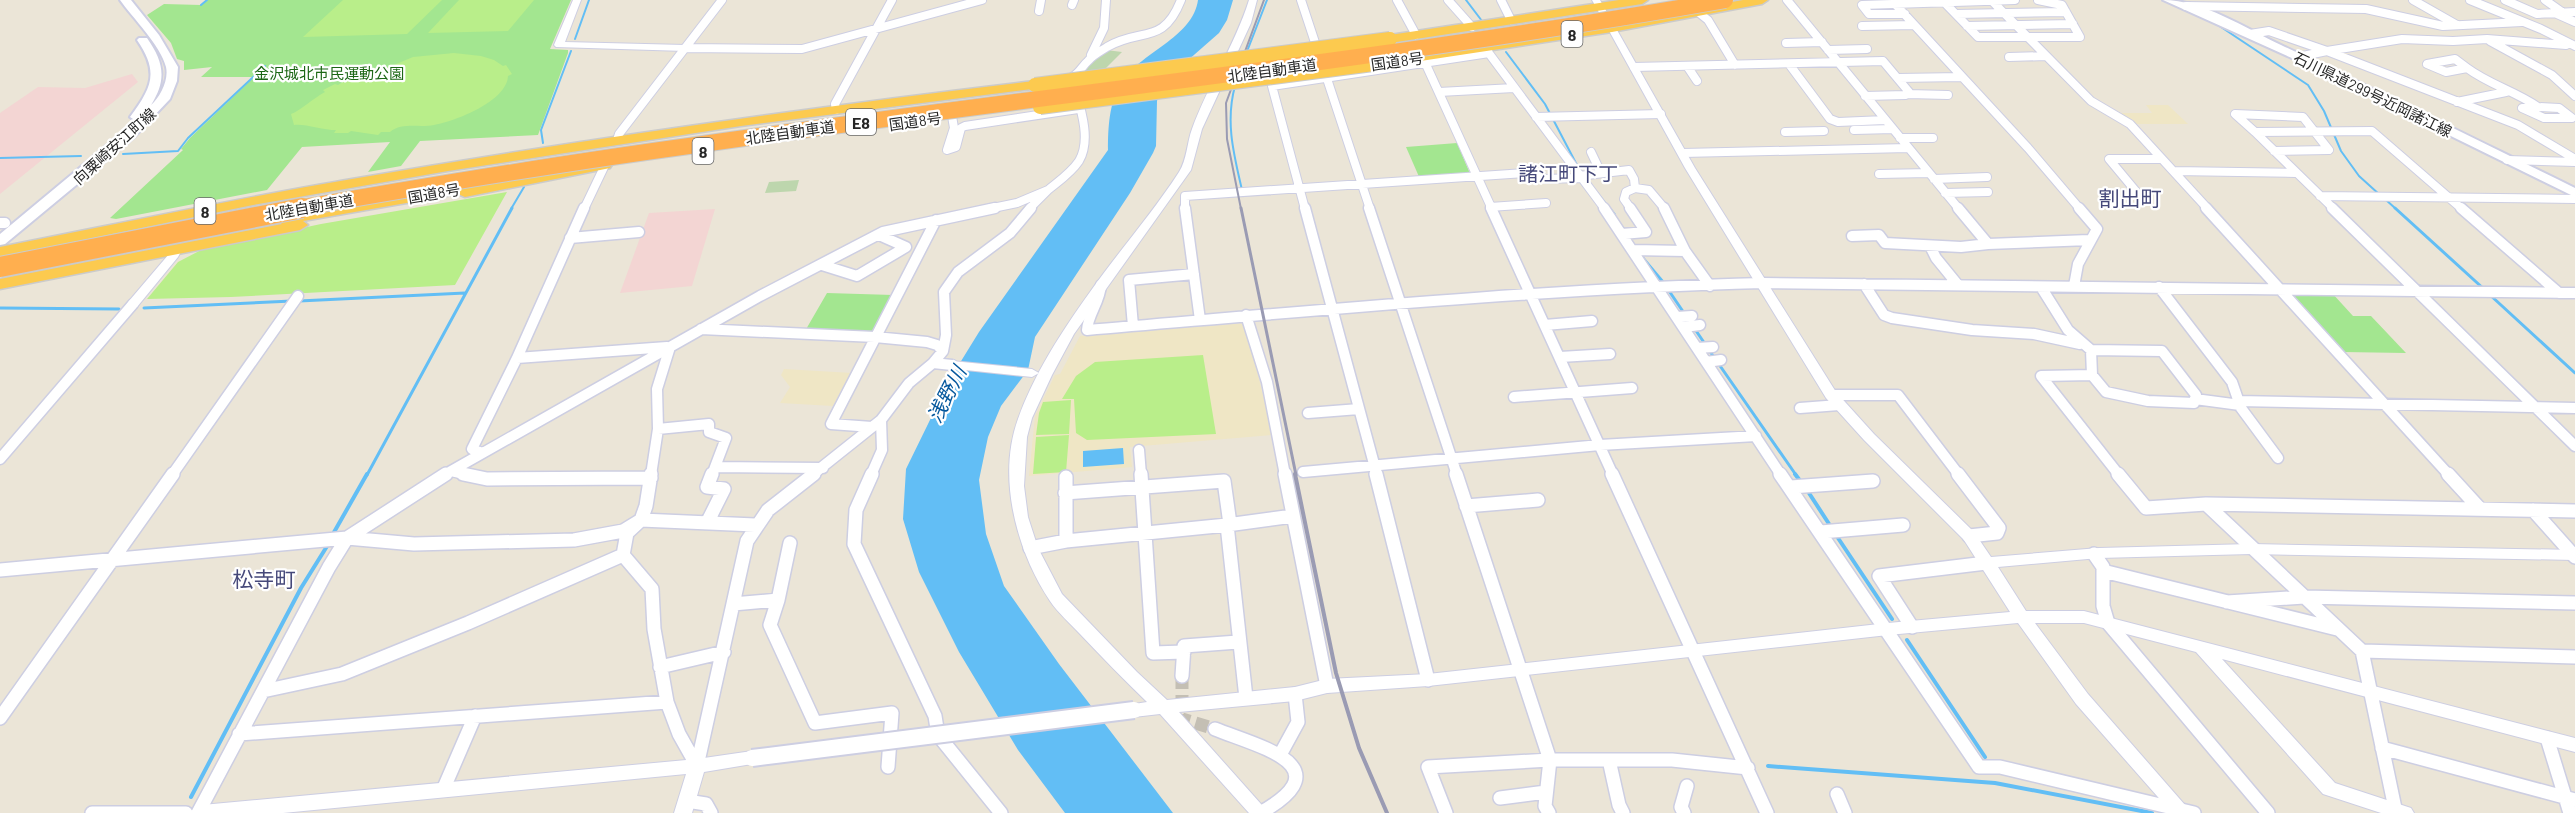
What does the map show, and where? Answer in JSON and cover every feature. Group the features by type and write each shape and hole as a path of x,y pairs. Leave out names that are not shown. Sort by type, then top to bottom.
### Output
{"highway":[{"name":"国道8号","path":"0,252 252,201 617,140 1415,34 1470,29 1598,3 1642,0"},
{"name":"北陸自動車道","path":"0,267 272,214 571,163 1376,56 1725,0"},
{"name":"国道8号","path":"0,276 183,238 368,204 605,165 952,116 1040,107 1381,63 1424,60 1612,28 1696,6 1762,0"},
{"name":"北陸自動車道","path":"0,260 274,206 573,156 1696,6"},
{"path":"0,243 334,181 448,162 575,147"},
{"path":"0,284 605,165"}],"main road":[{"path":"112,0 150,49 158,70"},
{"path":"125,0 155,37 172,67"},
{"name":"石川県道299号近岡諸江線","path":"2168,0 2250,34 2575,193"},
{"name":"向粟崎安江町線","path":"0,243 115,147 153,112 169,90 172,67"},
{"name":"向粟崎安江町線","path":"2,224 121,134 148,101 158,82 158,70"}],"street":[{"path":"578,0 559,45 802,50 980,0"},
{"path":"617,140 619,134 722,0"},
{"path":"836,110 836,104 892,0"},
{"path":"1039,11 1041,0"},
{"path":"711,813 706,804 685,807 724,652 747,537 768,510 877,423 909,383 933,363 943,351 946,335 944,292 958,272 1010,233 1020,219 1048,190 1071,171 1083,155 1083,130 1072,77 1078,75 1098,45 1109,7 1106,0"},
{"path":"1085,63 1115,43 1158,33 1178,10 1181,0"},
{"path":"1215,729 1288,760 1294,767 1296,777 1295,787 1288,796 1260,813 1164,707 1131,677 1056,598 1030,548 1021,517 1017,462 1025,418 1038,374 1186,170 1197,129 1246,23 1253,0"},
{"path":"1301,0 1550,760 1545,806 1548,813"},
{"path":"1315,45 1415,34 1397,0"},
{"path":"1448,0 1470,29"},
{"path":"1501,0 1511,20"},
{"path":"1786,0 1988,244"},
{"path":"1905,14 1869,14 1862,5 2015,0"},
{"path":"1943,1 1978,37 2080,37 2062,5 2038,0"},
{"path":"2413,0 2552,75 2575,96"},
{"path":"2470,0 2543,30 2566,45"},
{"path":"2505,0 2531,13 2575,12"},
{"path":"2545,0 2558,12 2575,22"},
{"path":"1992,2 2091,101 2130,124 2277,289 2480,510"},
{"path":"1598,3 1683,153 1835,400 1969,536 2022,617 2082,699 2186,812"},
{"path":"1895,4 2028,148 2097,229 2089,240 2075,271 2074,286"},
{"path":"1696,6 1708,20 1735,65"},
{"path":"2186,6 2366,9 2443,27 2522,22"},
{"path":"1956,14 2066,12"},
{"path":"1967,26 2073,24"},
{"path":"1862,26 1914,25"},
{"path":"2250,34 2269,31 2327,51 2525,129 2575,161"},
{"path":"2298,57 2402,39 2453,41 2487,39 2575,46"},
{"path":"1786,43 1822,42"},
{"path":"1486,48 1559,147 1605,201 1662,286 1682,322 1704,347 1756,436 1798,487 1829,531 1887,629 1979,767 2000,767 2186,812"},
{"path":"1828,50 1867,49"},
{"path":"2009,57 2046,56"},
{"path":"1428,680 1374,465 1272,86 1424,60 1767,813"},
{"path":"1634,67 1887,61 1910,92 1908,94"},
{"path":"1789,64 1830,119 1838,122 1886,120"},
{"path":"1687,66 1697,81"},
{"path":"158,70 172,67"},
{"path":"2468,68 2485,81 2506,92 2519,94 2538,107 2559,108 2572,118 2544,118 2522,108 2538,107"},
{"path":"1901,78 1961,77"},
{"path":"1439,92 1514,88"},
{"path":"2457,102 2506,92"},
{"path":"1866,96 1948,95"},
{"path":"952,116 954,128 946,150 956,147 962,128 965,126 1078,109"},
{"path":"1536,117 1661,114"},
{"path":"2274,151 2329,150 2303,117 2235,114 2575,446"},
{"path":"1854,130 1893,129"},
{"path":"1785,132 1824,131"},
{"path":"2255,132 2372,131 2559,293"},
{"path":"1900,138 1933,138"},
{"path":"1559,147 1569,147"},
{"path":"1683,153 1908,148"},
{"path":"1591,152 1601,173"},
{"path":"2139,195 2109,159 2161,159"},
{"path":"2507,160 2575,161"},
{"path":"482,453 472,449 517,358 605,165"},
{"path":"1200,320 1184,203 1185,196 1538,172 1544,179 1629,170 1634,179 1635,188"},
{"path":"2174,171 2296,173"},
{"path":"1879,174 1987,177"},
{"path":"1626,234 1646,232 1624,199 1626,192 1635,188 1649,190 1668,213 1685,251 1710,286"},
{"path":"200,813 342,539 451,471 670,346 883,232 1017,203 1048,190"},
{"path":"1945,193 1988,192"},
{"path":"2320,196 2575,199"},
{"path":"1490,207 1546,203"},
{"path":"877,423 831,424 936,220"},
{"path":"570,238 639,232"},
{"path":"1626,234 1685,251"},
{"path":"1852,236 1879,235 1885,243 1930,246 2089,240"},
{"path":"822,265 856,276 906,247 879,236"},
{"path":"1930,246 1936,258 1958,285"},
{"path":"0,459 133,304 174,255 177,248"},
{"path":"1132,326 1129,280 1194,274"},
{"path":"1101,285 1102,297 1086,324 1087,330 1530,293 1763,283 2575,293"},
{"path":"1864,284 1884,315 1892,318 1972,330 2034,334 2080,344 2091,350 2162,351 2196,395 2194,403 2148,401 2106,392 2092,375 2091,350"},
{"path":"2041,287 2061,322 2080,344"},
{"path":"2159,287 2232,382 2239,403 2278,458"},
{"path":"0,718 296,300"},
{"path":"1246,315 1267,382 1327,686"},
{"path":"1682,322 1692,316"},
{"path":"1545,325 1592,321"},
{"path":"1682,322 1700,325"},
{"path":"701,329 875,337 927,342 943,351"},
{"path":"517,358 670,346"},
{"path":"623,555 627,533 641,520 651,478 658,429 657,389 670,346"},
{"path":"1560,357 1610,354"},
{"path":"933,363 1038,374"},
{"path":"2092,375 2041,376 2146,508 2206,504 2575,511"},
{"path":"1514,397 1632,388"},
{"path":"1800,408 1835,400 1898,395 1999,528 1997,533 1969,536"},
{"path":"2195,399 2239,403 2575,408"},
{"path":"1308,413 1359,410"},
{"path":"877,423 883,434 882,450 856,510 854,543 928,700 935,716 938,735 1001,813"},
{"path":"658,429 709,424 710,432 726,438 707,487 724,489 707,523"},
{"path":"1303,472 1600,445 1756,436"},
{"path":"1139,450 1153,654 1184,651"},
{"path":"715,467 823,468"},
{"path":"451,471 487,479 651,478"},
{"path":"1066,477 1066,540"},
{"path":"1065,493 1224,481 1246,698"},
{"path":"1798,487 1873,481"},
{"path":"1466,506 1538,500"},
{"path":"2206,504 2251,549 2362,651 2382,748 2399,812"},
{"path":"2533,510 2574,556"},
{"path":"1030,548 1066,540 1144,534 1293,516"},
{"path":"0,570 342,539 414,544 574,540 623,531 641,520 755,525"},
{"path":"1829,531 1904,525"},
{"path":"790,543 778,600 770,625 815,723 892,713 888,767"},
{"path":"1912,627 1878,576 1986,562 2094,554 2251,549 2574,556"},
{"path":"2094,554 2103,567 2103,606 2108,623 2268,813"},
{"path":"263,691 342,674 468,623 623,555"},
{"path":"623,555 652,589 654,629 667,702 679,734 697,766"},
{"path":"2103,571 2338,629"},
{"path":"2228,602 2304,597 2575,603"},
{"path":"733,604 778,600"},
{"path":"200,813 697,766 1134,710 1294,694 1327,686 1428,680 1519,668 2022,617 2085,617 2575,745"},
{"path":"1182,676 1184,646 1239,642"},
{"path":"2200,647 2329,789 2399,812"},
{"path":"2362,651 2575,657"},
{"path":"660,668 724,652"},
{"path":"1280,755 1298,722 1294,694"},
{"path":"239,734 667,702"},
{"path":"443,790 475,716"},
{"path":"2547,738 2570,799 2570,813"},
{"path":"2382,748 2570,799"},
{"path":"1446,813 1428,767 1550,760 1672,760 1748,768"},
{"path":"1609,760 1619,805 1623,813"},
{"path":"1684,813 1681,807 1687,786"},
{"path":"1500,798 1546,792"},
{"path":"1837,794 1845,813"},
{"path":"92,813 186,813"}],"shaded area":[{"path":"132,74 138,82 0,194 0,113 38,87 85,88"},
{"path":"2146,105 2168,105 2188,124 2135,124 2116,113 2152,113"},
{"path":"715,209 692,286 620,293 649,213"},
{"path":"1245,323 1273,435 1130,447 1132,467 1029,476 1035,416 1055,375 1060,374 1080,336"},
{"path":"784,369 852,373 833,406 780,403 790,387 781,375"}],"green space":[{"name":"金沢城北市民運動公園","path":"208,0 571,0 550,49 568,50 568,53 538,135 420,141 401,166 368,172 390,142 302,147 267,190 116,219 110,218 183,150 181,149 190,138 254,77 201,77 212,67 184,70 184,61 177,59 171,43 147,15 164,4 201,5"},
{"path":"343,0 442,0 407,34 303,37"},
{"path":"459,0 534,0 508,31 428,33"},
{"path":"1106,50 1122,52 1104,70 1085,72 1088,65"},
{"path":"454,53 494,60 503,66 506,65 512,74 508,76 499,94 490,101 467,114 434,125 405,126 390,132 381,132 378,135 351,131 334,133 336,130 294,125 291,114 325,92 323,90 335,84 338,85 359,72 369,69 382,70 413,57"},
{"path":"1457,143 1471,176 1420,179 1406,147"},
{"path":"799,180 796,191 765,193 769,182"},
{"path":"507,192 455,285 231,297 147,299 178,262 203,249 321,224"},
{"path":"2296,292 2332,293 2353,316 2371,316 2406,353 2343,352 2293,295"},
{"path":"827,293 893,295 873,333 805,331"},
{"path":"1203,355 1216,434 1087,440 1076,433 1074,399 1062,399 1076,376 1095,362"},
{"path":"1071,400 1069,434 1036,435 1043,402"},
{"path":"1069,435 1066,472 1033,474 1036,437"}],"water":[{"name":"浅野川","path":"1198,0 1233,0 1227,20 1219,33 1162,83 1157,101 1156,146 1153,153 1130,193 1035,337 1028,370 1001,406 988,437 979,480 986,534 1004,586 1059,664 1173,813 1065,813 1018,750 959,652 919,572 903,519 906,469 950,379 979,332 1108,150 1112,107 1121,83 1129,72 1186,25 1194,13"},
{"path":"1123,448 1124,464 1083,467 1083,451"}],"waterway":[{"path":"201,5 207,0"},
{"path":"575,39 589,0"},
{"path":"1246,54 1267,0"},
{"path":"1466,0 1482,21"},
{"path":"2212,21 2308,85 2324,111 2341,151 2359,176 2380,195"},
{"path":"543,143 541,130 571,51"},
{"path":"1506,52 1545,104 1578,167"},
{"path":"123,154 178,151 188,138 265,66"},
{"path":"1235,86 1231,125 1242,190"},
{"path":"0,158 81,156"},
{"path":"511,209 524,187"},
{"path":"1596,191 1610,209"},
{"path":"2385,199 2396,209"},
{"path":"367,475 512,208"},
{"path":"1609,208 1614,214"},
{"path":"2395,208 2485,290"},
{"path":"1642,257 1663,282 1705,344"},
{"path":"299,301 465,293"},
{"path":"2489,294 2575,373"},
{"path":"144,308 292,301"},
{"path":"0,308 119,309"},
{"path":"1709,350 1796,475"},
{"path":"333,534 367,474"},
{"path":"1795,474 1801,482"},
{"path":"1807,490 1831,527"},
{"path":"1836,535 1892,619"},
{"path":"191,797 301,588 329,543"},
{"path":"1907,640 1985,757"},
{"path":"1768,766 1995,783 2152,813"}],"tunnel":[{"path":"1182,676 1182,719 1215,729"}],"railway":[{"path":"1241,209 1227,139 1226,103 1264,0"},
{"path":"1241,208 1296,475"},
{"path":"1295,474 1336,673 1359,748 1387,813"}],"district":[{"name":"諸江町下丁","path":"1568,173"},
{"name":"割出町","path":"2130,197"},
{"name":"松寺町","path":"264,578"}]}
